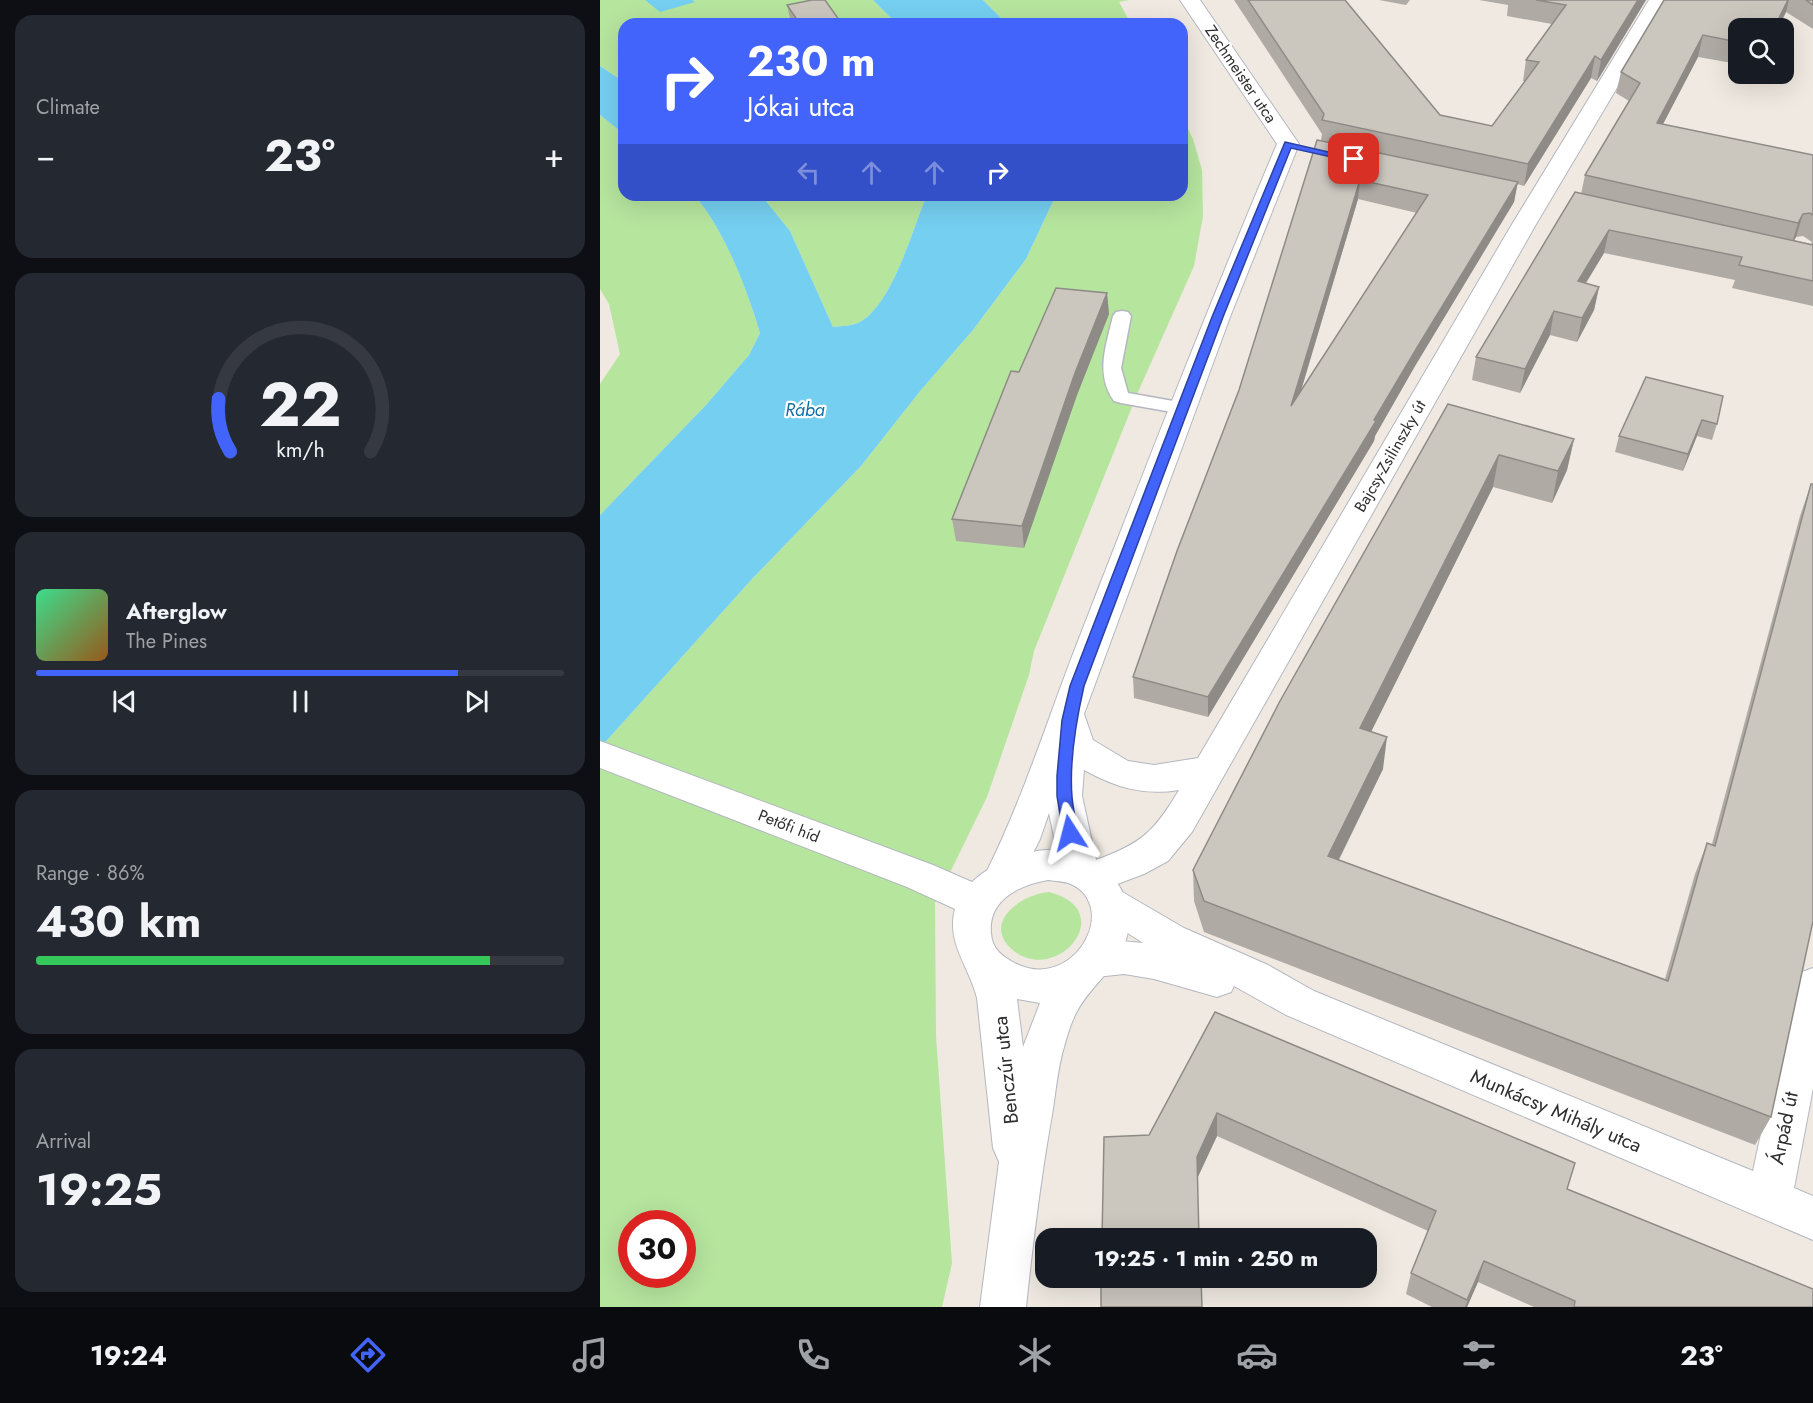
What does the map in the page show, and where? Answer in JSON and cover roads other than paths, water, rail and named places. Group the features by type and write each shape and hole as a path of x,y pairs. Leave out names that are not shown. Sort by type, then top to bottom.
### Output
{"street":[{"name":"Zechmeister utca","path":"990,889 1022,838 1183,408 1298,147 1190,0"},
{"name":"Bajcsy-Zsilinszky út","path":"1093,883 1155,850 1179,822 1539,198 1659,0"},
{"name":"Zechmeister utca","path":"1077,686 1070,720 1064,796 1068,825 1093,883"},
{"path":"1070,720 1077,745 1086,755 1116,772 1139,778 1168,780 1209,769"},
{"name":"Petőfi híd","path":"600,754 920,876 990,889"},
{"path":"1048,865 1093,883 1110,916 1110,932 1104,947 1089,968 1060,984 1039,986 1018,984 999,976 984,964 974,949 971,932 972,915 990,889 1028,867 1048,865"},
{"name":"Munkácsy Mihály utca","path":"1093,883 1170,940 1254,978 1300,1003 1813,1218"},
{"name":"Munkácsy Mihály utca","path":"1089,968 1124,957 1154,962 1300,1003"},
{"name":"Benczúr utca","path":"984,964 995,984 1000,1011 1000,1033 1018,1179"},
{"name":"Benczúr utca","path":"1003,1307 1018,1179 1047,1035 1060,1003 1089,968"},
{"name":"Árpád út","path":"1769,1201 1813,985"}],"lane":[{"path":"1122,316 1111,370 1113,386 1121,397 1183,408"}],"water":[{"path":"645,0 692,0 695,2 660,12"},
{"path":"873,0 983,0 1001,18 891,18"},
{"path":"600,66 618,78 618,129 600,115"},
{"name":"Rába","path":"699,201 766,201 790,231 833,327 860,322 872,313 892,283 925,201 1053,201 1026,259 973,330 921,390 861,466 752,579 600,748 600,515 706,405 749,355 760,333 733,260"}]}
